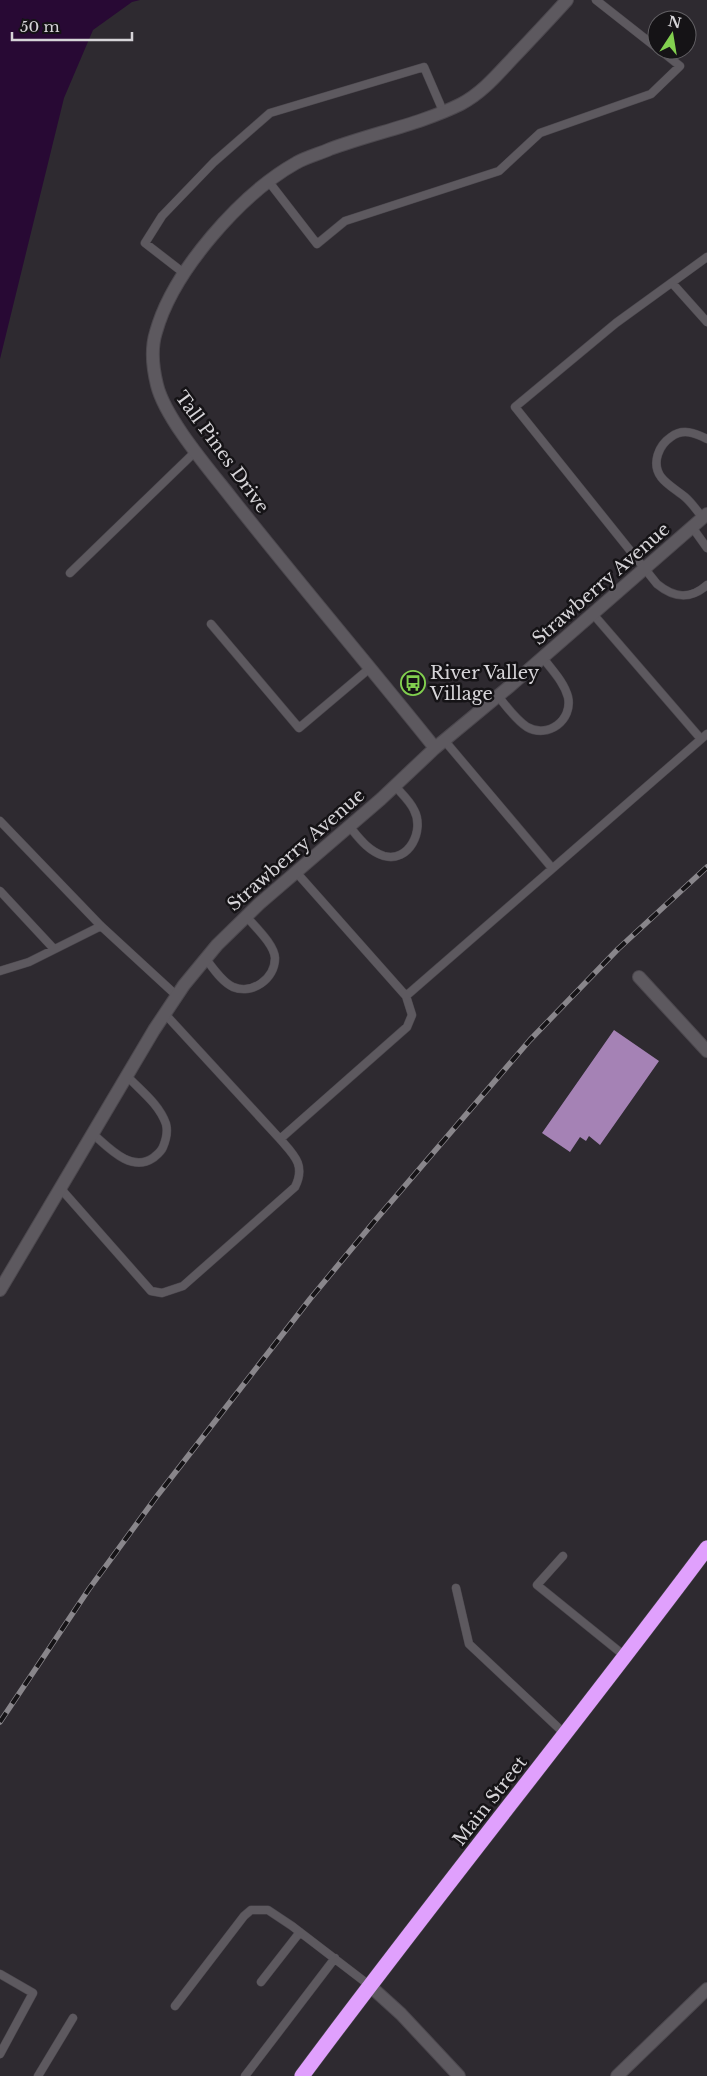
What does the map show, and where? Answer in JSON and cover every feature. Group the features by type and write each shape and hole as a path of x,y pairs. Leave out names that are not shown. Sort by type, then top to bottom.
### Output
{"highway":[{"name":"Main Street","path":"302,2076 369,1985 566,1735 707,1548"}],"street":[{"name":"Tall Pines Drive","path":"440,744 370,668 274,552 171,416 156,384 154,362 156,333 166,305 216,230 269,182 299,161 460,104 479,92 567,0"},
{"name":"Strawberry Avenue","path":"0,1290 165,1014 206,958 246,916 395,786 440,744 543,658 705,516"},
{"path":"639,977 707,1051"},
{"path":"369,1985 400,2014 459,2076"},
{"path":"617,2076 707,1989"}],"lane":[{"path":"596,0 647,40"},
{"path":"269,182 317,244 345,221 499,171 540,133 651,94 680,66 672,60"},
{"path":"185,274 145,243 162,216 194,182 270,113 424,67 443,111"},
{"path":"707,257 673,284 616,323 515,407 657,584 677,596 688,596 700,591 707,585"},
{"path":"673,284 707,322"},
{"path":"705,516 661,476 657,462 658,451 664,441 676,433 692,432 707,439"},
{"path":"70,573 196,451"},
{"path":"692,527 707,548"},
{"path":"406,996 704,736 593,614"},
{"path":"211,624 299,728 370,668"},
{"path":"498,696 510,711 529,728 541,731 556,728 567,714 569,708 568,697 564,686 543,658"},
{"path":"440,744 552,868"},
{"path":"349,826 371,850 385,856 397,854 410,848 417,837 418,825 415,810 395,786"},
{"path":"0,821 101,926 177,996"},
{"path":"280,1139 407,1027 412,1016 406,996 296,872"},
{"path":"0,891 54,950"},
{"path":"206,958 224,981 233,987 250,988 265,981 271,972 275,958 271,947 246,916"},
{"path":"0,971 29,962 101,926"},
{"path":"61,1189 151,1291 162,1293 183,1286 295,1187 300,1177 296,1156 165,1014"},
{"path":"93,1134 120,1157 135,1162 149,1160 161,1152 166,1138 167,1126 155,1104 127,1076"},
{"path":"563,1556 537,1585 626,1657"},
{"path":"456,1588 469,1644 566,1735"},
{"path":"175,2006 244,1916 251,1910 268,1910 369,1985"},
{"path":"261,1982 300,1932"},
{"path":"245,2076 334,1958"},
{"path":"0,1974 33,1993 0,2054"},
{"path":"38,2076 73,2018"}],"shaded area":[{"path":"0,0 140,0 132,2 93,30 64,98 0,359"}],"building":[{"path":"614,1030 659,1061 600,1145 589,1136 586,1141 580,1137 570,1152 542,1133"}],"railway":[{"path":"0,1722 89,1589 157,1496 310,1299 530,1040 618,949 707,867"}],"place":[{"name":"River Valley Village","path":"413,683"}]}
